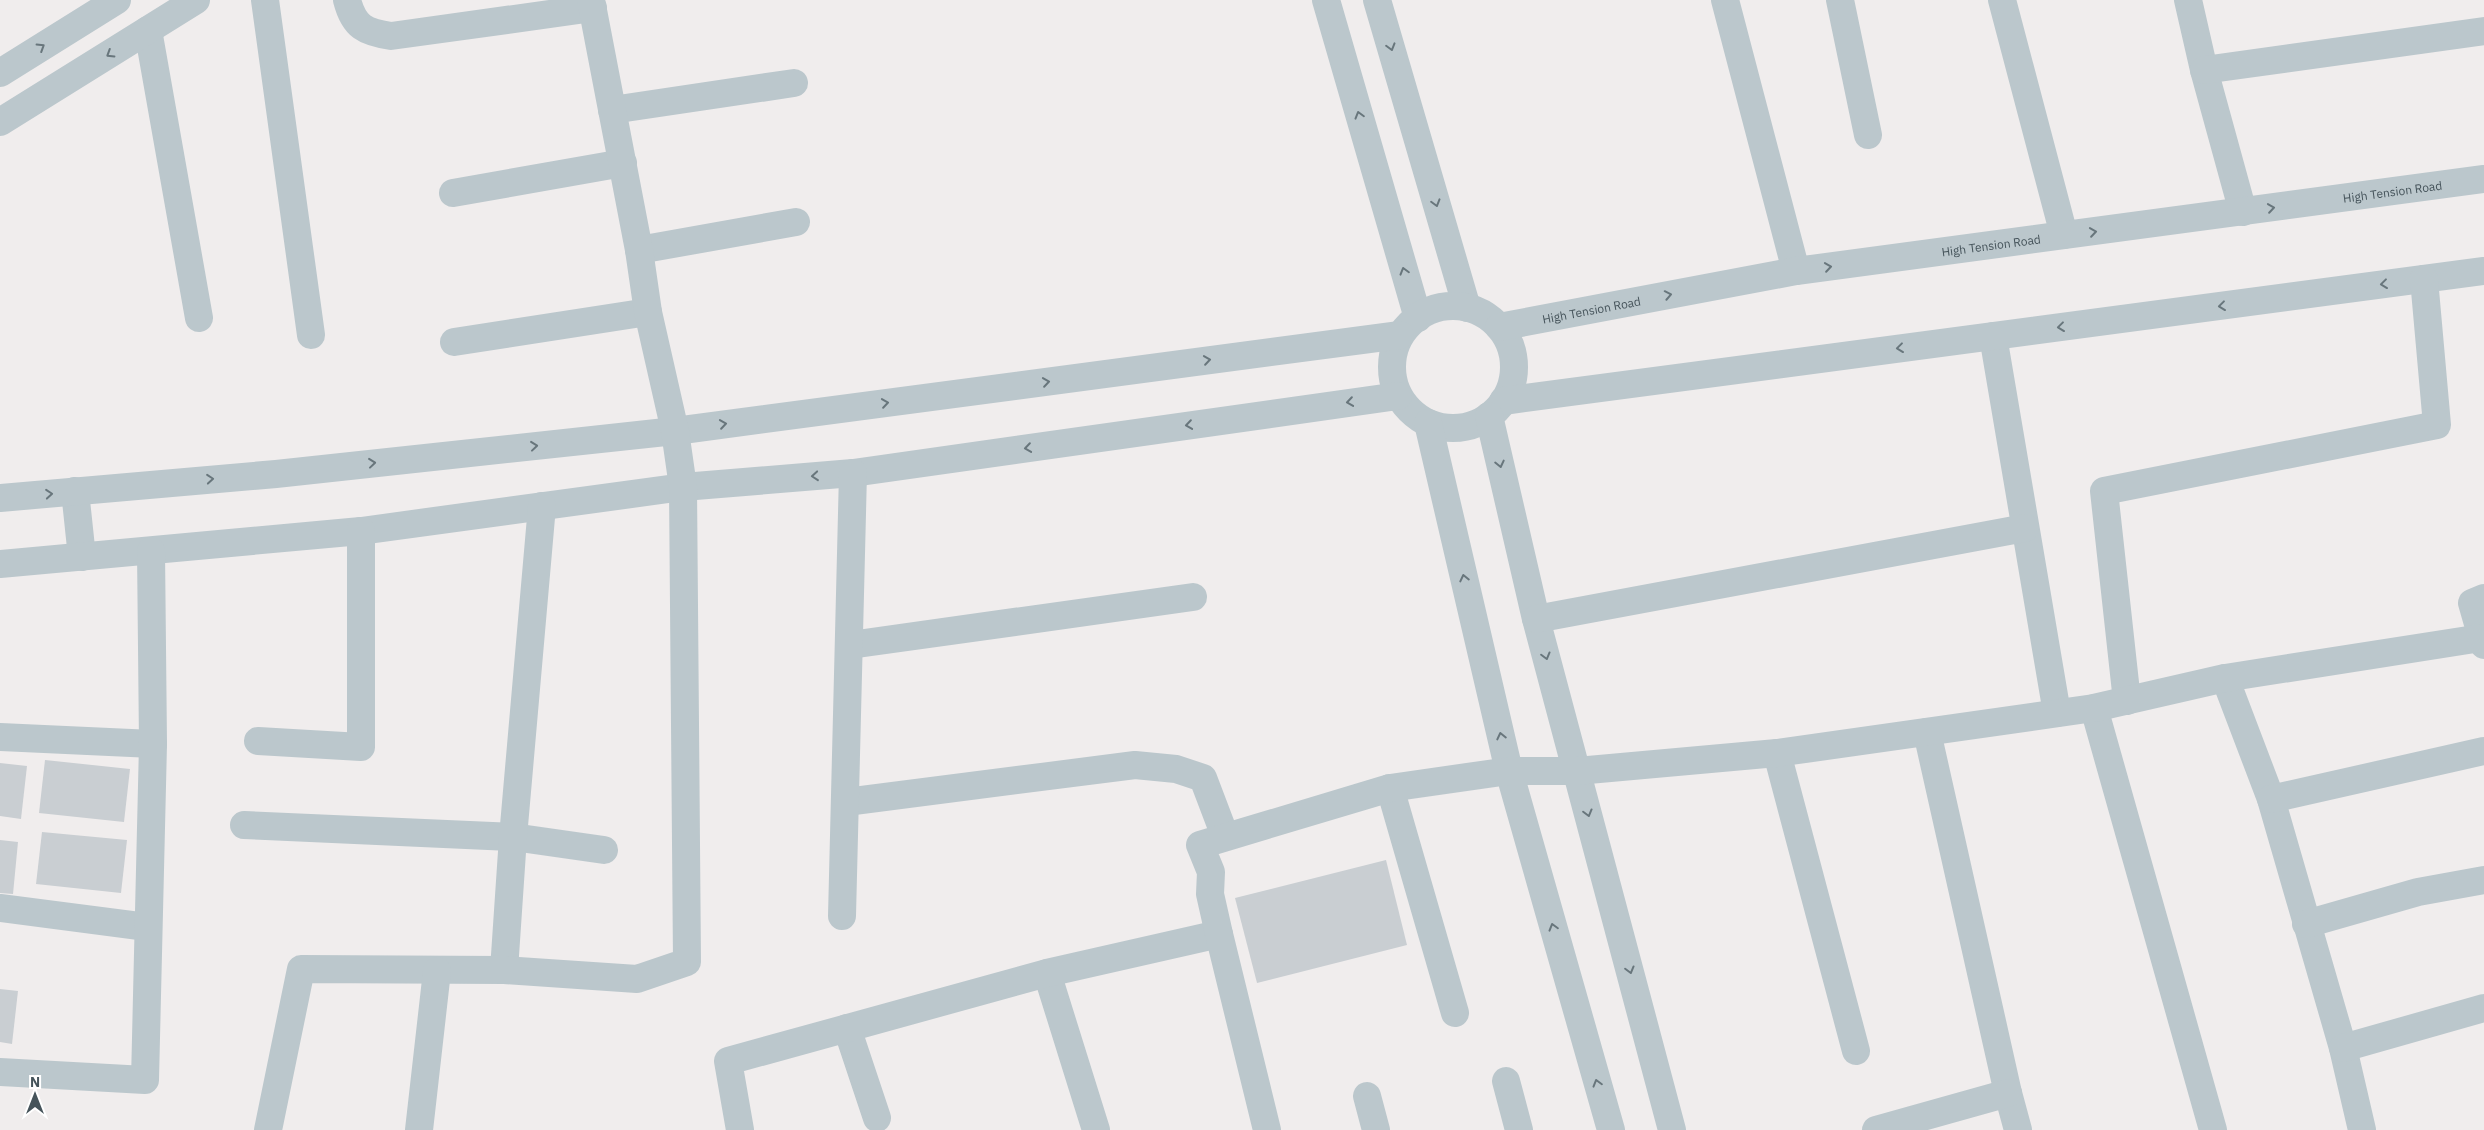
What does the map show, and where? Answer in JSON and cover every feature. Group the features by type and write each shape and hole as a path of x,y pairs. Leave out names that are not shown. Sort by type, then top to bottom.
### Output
{"street":[{"path":"0,73 118,0"},
{"path":"0,122 196,0"},
{"path":"265,0 311,335"},
{"path":"268,1130 301,969 504,970 637,979 687,962 683,487 675,431 648,312 639,250 592,4 391,36 368,33 351,17 347,0"},
{"path":"1326,0 1409,326"},
{"path":"1377,0 1467,308"},
{"path":"1725,0 1796,271"},
{"path":"1840,0 1868,135"},
{"path":"2002,0 2064,235"},
{"path":"2188,0 2204,70 2243,212"},
{"path":"148,30 200,318"},
{"path":"2204,70 2484,31"},
{"path":"612,110 794,83"},
{"path":"453,193 623,163"},
{"name":"High Tension Road","path":"1499,327 1796,271 2484,179"},
{"path":"639,250 796,222"},
{"path":"1672,1130 1536,619 1496,409 1512,382 1514,363 1509,344 1499,327 1485,315 1467,308 1448,306 1429,310 1409,326 1392,354 1392,376 1398,396 1411,412 1428,423 1449,428 1470,426 1496,409 1993,336 2484,271"},
{"path":"2127,701 2104,491 2437,425 2424,279"},
{"path":"454,342 648,312"},
{"path":"0,498 276,474 675,431 1409,326"},
{"path":"1993,336 2056,713"},
{"path":"0,564 361,531 683,487 853,472 1398,396"},
{"path":"1428,423 1509,771 1611,1130"},
{"path":"842,916 853,472"},
{"path":"75,491 82,557"},
{"path":"504,970 513,837 542,506"},
{"path":"1536,619 2025,528"},
{"path":"258,741 361,747 361,531"},
{"path":"0,1072 145,1080 147,927 153,744 151,551"},
{"path":"850,645 1193,597"},
{"path":"1267,1130 1210,894 1211,872 1200,845 1390,788 1509,771 1577,771 1776,754 2094,708 2225,678 2483,642 2472,603 2484,598"},
{"path":"2225,678 2271,798 2343,1048 2362,1130"},
{"path":"2094,708 2213,1130"},
{"path":"1927,732 2008,1093 2018,1130"},
{"path":"0,737 153,744"},
{"path":"2271,798 2484,751"},
{"path":"1776,754 1856,1051"},
{"path":"846,802 1135,765 1176,769 1203,778 1225,836"},
{"path":"1390,788 1455,1013"},
{"path":"244,825 513,837 604,850"},
{"path":"2306,924 2418,892 2484,880"},
{"path":"0,908 147,927"},
{"path":"740,1130 728,1061 1046,973 1219,934"},
{"path":"419,1130 437,971"},
{"path":"1046,973 1096,1130"},
{"path":"2343,1048 2484,1008"},
{"path":"847,1028 876,1118"},
{"path":"1506,1081 1520,1130"},
{"path":"1876,1130 2008,1093"},
{"path":"1367,1096 1376,1130"}],"building":[{"path":"45,760 130,769 124,822 39,813"},
{"path":"0,763 27,766 21,819 0,816"},
{"path":"42,832 127,840 121,893 36,884"},
{"path":"0,840 18,842 13,894 0,893"},
{"path":"1386,860 1407,945 1257,983 1235,898"},
{"path":"0,989 18,991 12,1044 0,1042"}]}
